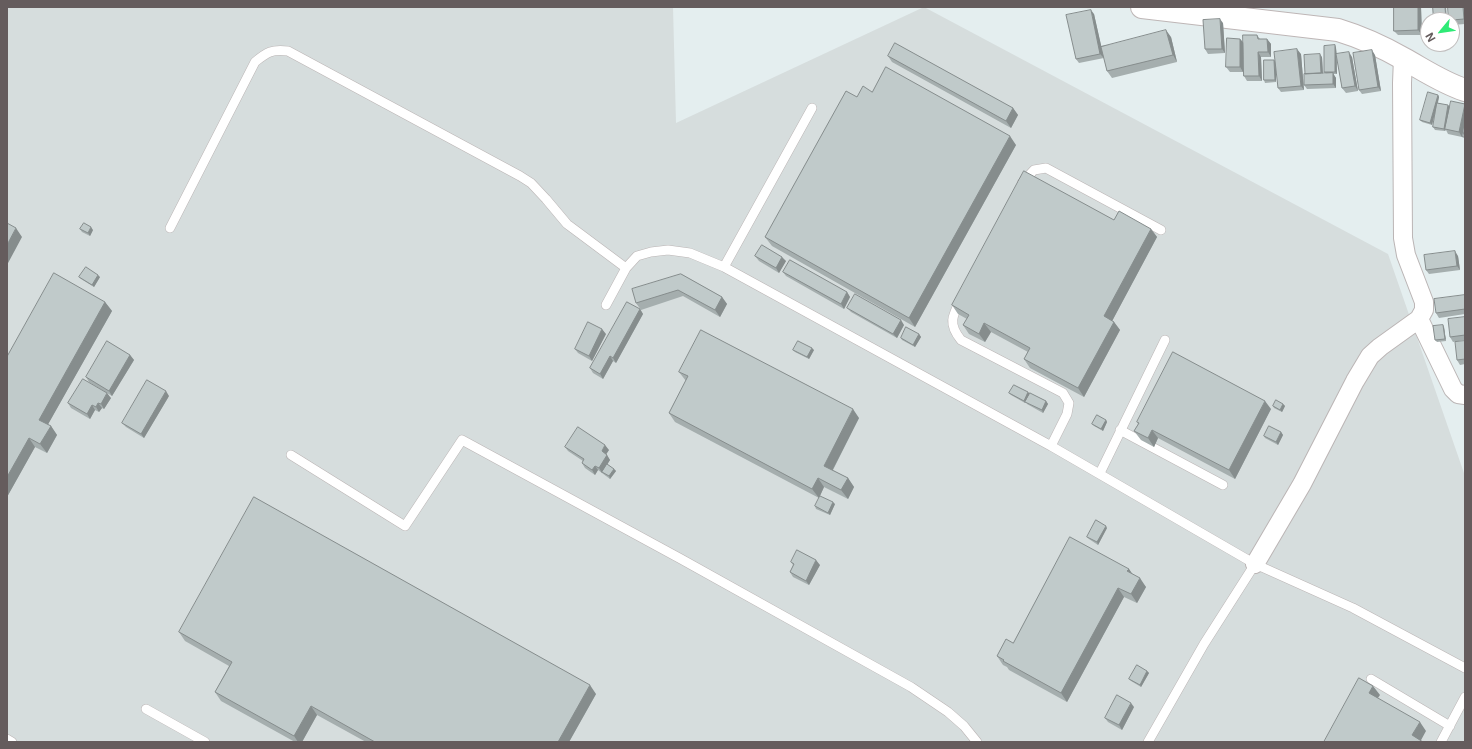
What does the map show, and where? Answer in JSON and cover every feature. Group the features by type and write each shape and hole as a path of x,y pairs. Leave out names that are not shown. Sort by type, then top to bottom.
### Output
{"street":[{"path":"1142,7 1235,13 1294,24 1338,30 1351,34 1403,58 1441,80 1465,90"},
{"path":"1255,564 1302,484 1355,381 1370,356 1419,319 1424,310 1424,302 1406,256 1403,238 1403,58"},
{"path":"1419,319 1453,389 1458,394 1465,395"}],"lane":[{"path":"170,228 255,62 267,52 276,49 288,51 520,176 531,183 546,198 567,224 626,268"},
{"path":"724,267 812,108"},
{"path":"1016,194 1024,180 1034,170 1046,168 1161,230"},
{"path":"606,305 626,268 637,256 651,252 668,250 690,253 724,267 1100,473 1255,564 1353,608 1465,668"},
{"path":"964,293 953,314 953,331 961,340 1063,393 1069,403 1067,414 1051,446"},
{"path":"1100,473 1165,340"},
{"path":"1120,430 1223,485"},
{"path":"291,455 405,526 462,440 912,687 948,712 964,726 977,742"},
{"path":"1148,742 1204,644 1255,564"},
{"path":"1370,679 1450,726"},
{"path":"1441,742 1465,697"},
{"path":"146,708 205,742"},
{"path":"7,739 12,742"}],"shaded area":[{"path":"7,7 673,7 676,123 924,7 1388,254 1465,476 1465,742 7,742"}],"building":[{"path":"1394,7 1418,7 1418,30 1394,31"},
{"path":"1433,7 1445,7 1445,12 1433,12"},
{"path":"1448,7 1463,7 1464,19 1460,19 1460,12 1448,12"},
{"path":"1091,10 1100,54 1076,59 1066,15"},
{"path":"1220,19 1222,49 1205,49 1203,20"},
{"path":"1166,30 1173,55 1107,71 1101,47"},
{"path":"1243,35 1257,35 1258,39 1267,39 1268,52 1258,52 1259,76 1244,76"},
{"path":"1227,38 1240,39 1240,67 1226,67"},
{"path":"895,43 1013,108 1006,121 888,56"},
{"path":"1335,45 1335,72 1324,72 1324,46"},
{"path":"1297,49 1301,86 1278,88 1274,52"},
{"path":"1372,50 1378,87 1359,90 1353,53"},
{"path":"1349,52 1355,86 1342,88 1336,54"},
{"path":"1320,54 1321,73 1305,74 1304,55"},
{"path":"1264,60 1274,60 1275,80 1264,80"},
{"path":"886,67 1010,136 909,318 765,237 846,91 857,97 863,86 872,92"},
{"path":"1333,73 1333,84 1304,85 1304,74"},
{"path":"1428,92 1438,95 1430,123 1420,120"},
{"path":"1451,101 1465,104 1459,132 1445,129"},
{"path":"1437,103 1448,105 1444,129 1433,127"},
{"path":"1024,171 1114,220 1119,211 1151,229 1104,316 1114,322 1078,388 1024,359 1030,348 984,323 979,334 963,325 969,315 952,305"},
{"path":"7,223 16,228 7,245"},
{"path":"84,223 91,227 88,233 80,229"},
{"path":"762,245 782,257 776,268 755,256"},
{"path":"1455,251 1457,266 1426,270 1424,255"},
{"path":"790,260 847,292 841,304 783,272"},
{"path":"86,267 98,275 92,285 79,277"},
{"path":"54,273 105,302 39,420 51,426 40,444 29,438 7,477 7,357"},
{"path":"681,274 722,297 715,310 678,290 636,303 632,289"},
{"path":"855,294 901,320 893,334 847,308"},
{"path":"1465,295 1465,309 1436,313 1434,299"},
{"path":"627,302 640,309 613,358 610,356 600,374 590,368"},
{"path":"1465,317 1465,335 1450,337 1448,319"},
{"path":"588,322 602,329 589,356 575,349"},
{"path":"1443,325 1445,339 1435,340 1433,326"},
{"path":"906,327 919,334 913,345 901,338"},
{"path":"701,330 853,409 824,466 848,478 841,490 818,478 812,489 669,413 688,376 679,372"},
{"path":"107,341 130,355 109,391 86,377"},
{"path":"798,341 812,348 807,357 793,350"},
{"path":"1465,341 1465,359 1457,360 1455,342"},
{"path":"1173,352 1265,401 1229,470 1152,430 1148,438 1134,431 1139,423 1137,422"},
{"path":"83,379 107,393 101,404 98,403 96,407 92,405 87,414 68,403"},
{"path":"147,380 166,391 141,434 122,423"},
{"path":"1014,385 1028,392 1024,401 1009,393"},
{"path":"1030,393 1046,401 1042,410 1025,402"},
{"path":"1276,400 1283,404 1280,410 1273,406"},
{"path":"1097,415 1106,420 1101,429 1092,424"},
{"path":"1269,426 1281,432 1276,442 1264,436"},
{"path":"578,427 605,445 602,451 607,455 599,468 595,466 592,470 582,463 584,459 565,447"},
{"path":"607,464 614,469 609,476 602,472"},
{"path":"820,496 833,502 828,513 815,506"},
{"path":"254,497 590,685 558,742 375,742 311,706 294,736 215,692 232,662 179,632"},
{"path":"1096,520 1106,526 1097,542 1087,537"},
{"path":"1070,537 1129,569 1127,571 1140,578 1131,594 1118,588 1061,693 1003,661 1004,660 997,656 1006,639 1013,643"},
{"path":"797,550 816,560 806,581 790,572 794,564 791,562"},
{"path":"1137,665 1147,671 1140,685 1129,679"},
{"path":"1359,678 1373,686 1369,693 1420,722 1412,735 1423,742 1324,742"},
{"path":"1117,695 1131,703 1119,725 1105,718"}]}
